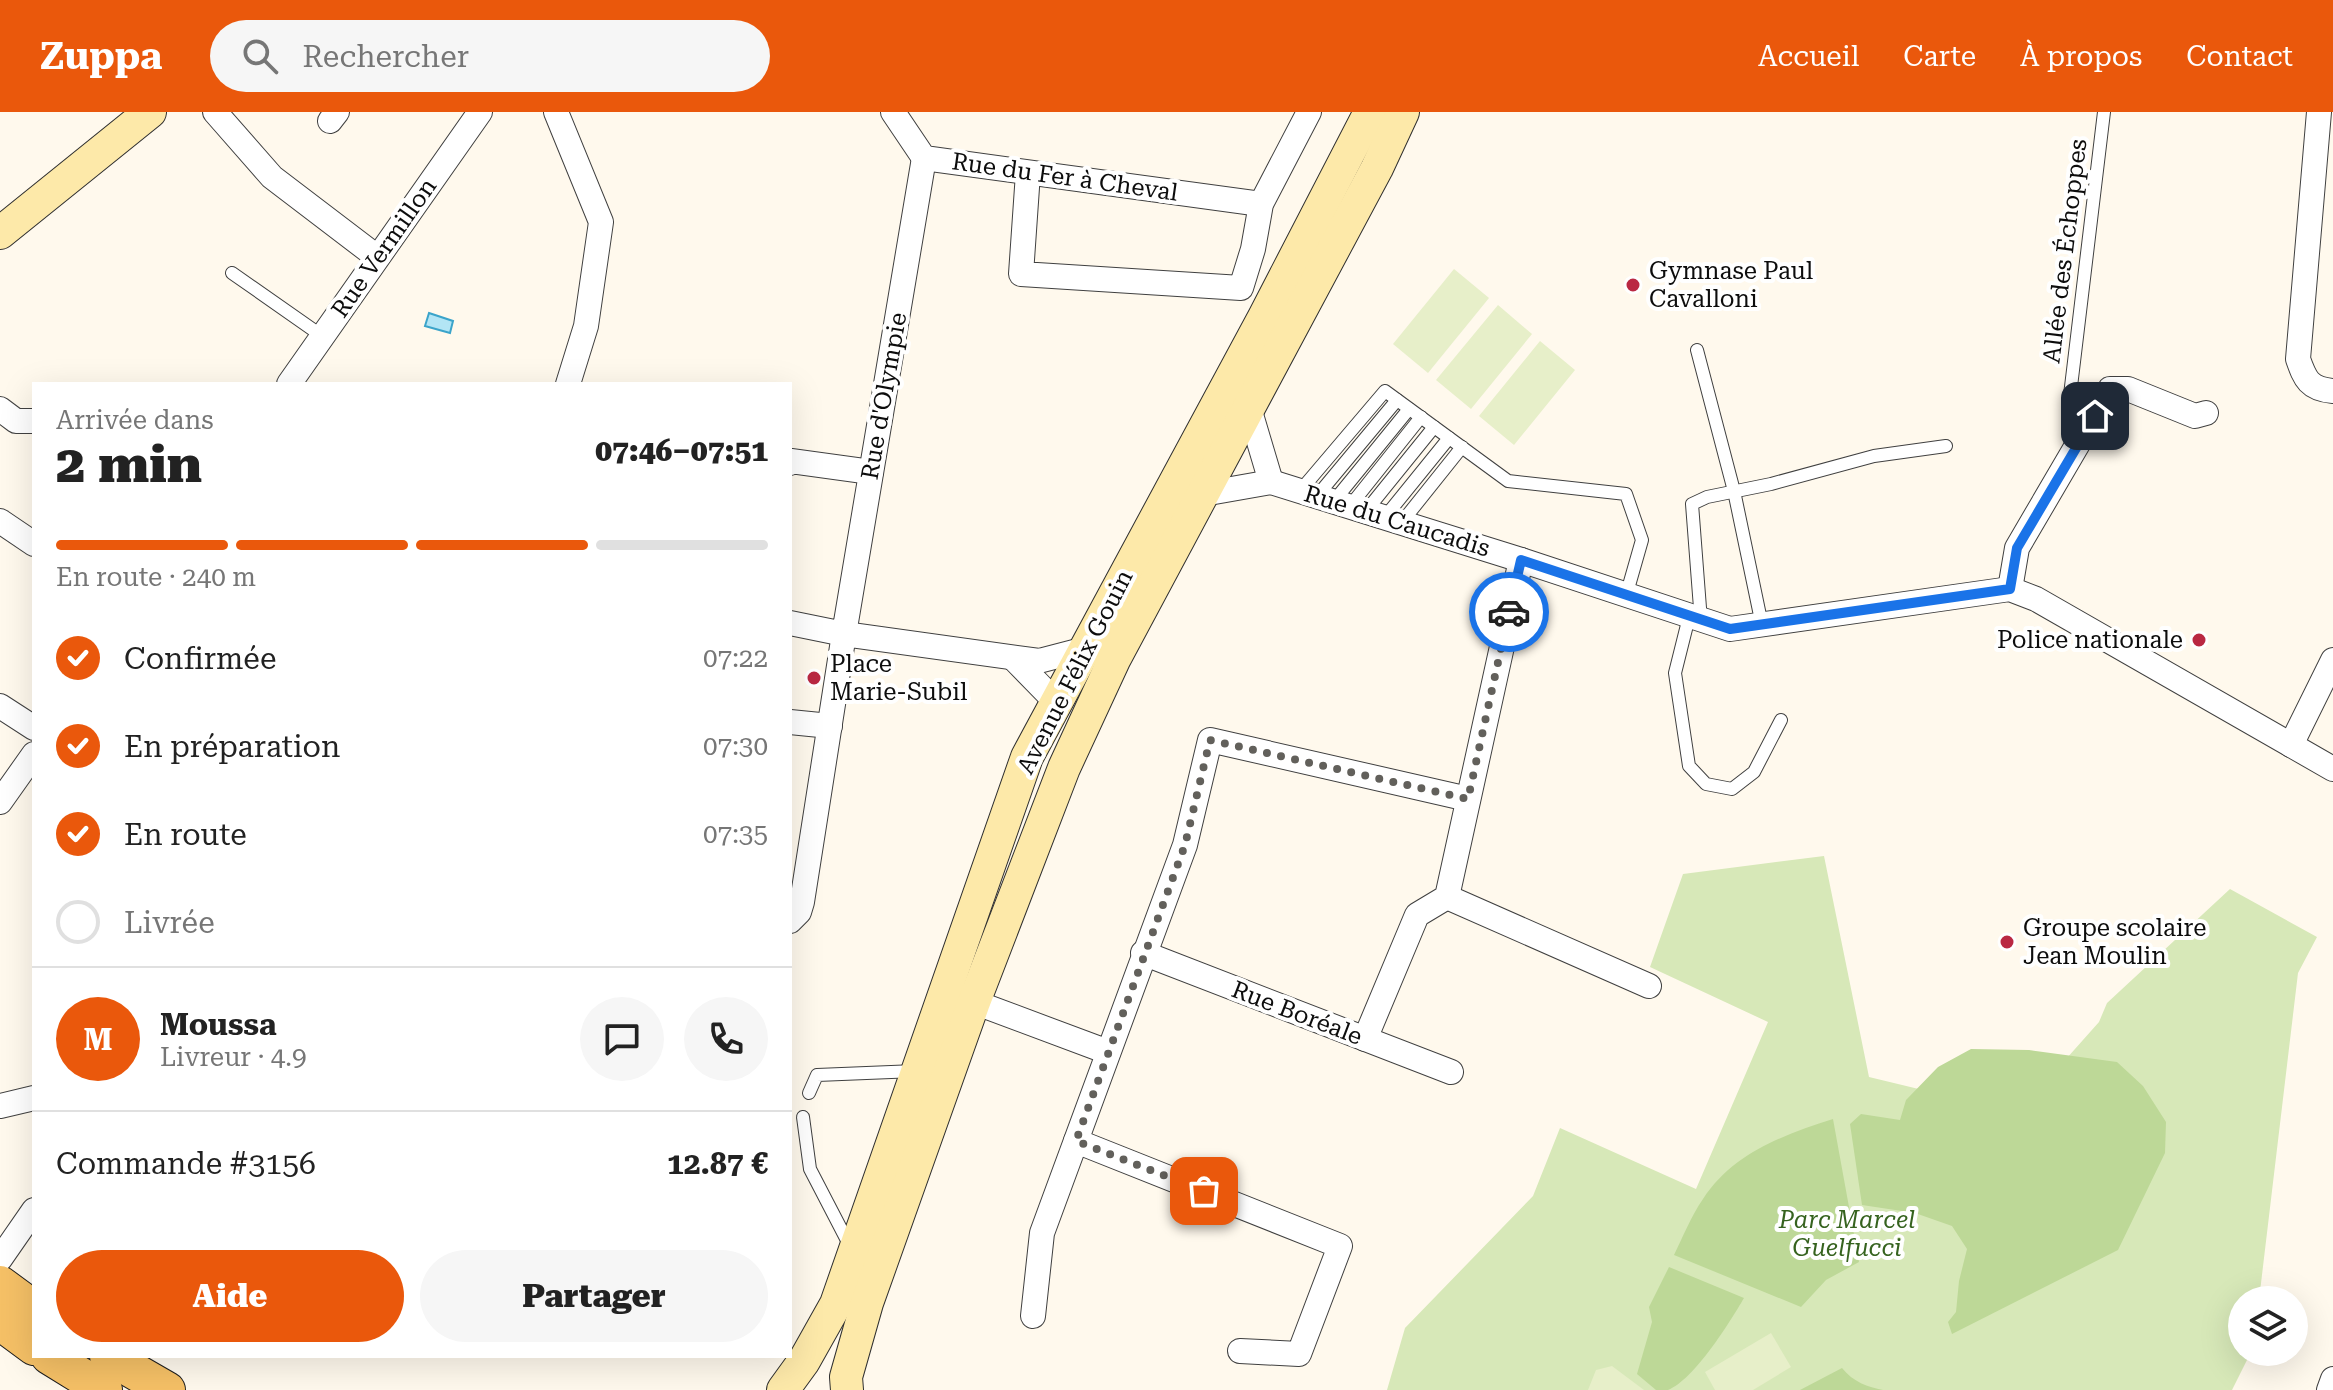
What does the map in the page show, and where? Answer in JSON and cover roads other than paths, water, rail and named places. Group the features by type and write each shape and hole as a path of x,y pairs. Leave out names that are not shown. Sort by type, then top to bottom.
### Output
{"main road":[{"path":"0,233 150,112"},
{"name":"Avenue Félix Gouin","path":"783,1390 804,1361 836,1304 1027,757 1264,317 1370,112"},
{"name":"Avenue Félix Gouin","path":"847,1390 846,1377 867,1303 974,1002 1064,768 1114,660 1377,168 1403,112"},
{"path":"0,1284 32,1308"},
{"path":"0,1322 32,1346"},
{"path":"52,1358 104,1390"},
{"path":"111,1358 167,1390"}],"street":[{"path":"215,112 272,177 377,257"},
{"name":"Rue Vermillon","path":"290,382 480,112"},
{"path":"556,112 601,222 586,326 569,382"},
{"name":"Rue du Fer à Cheval","path":"893,112 924,158 1261,204"},
{"path":"1241,288 1253,249 1261,204 1309,112"},
{"path":"2319,112 2319,165 2298,359 2305,380 2321,390 2333,391"},
{"name":"Rue d'Olympie","path":"792,919 799,912 802,902 924,158"},
{"path":"1028,173 1021,274 1241,288 1264,317"},
{"path":"2206,413 2195,416 2128,389 2110,389 2017,548 2000,591 2036,599 2333,769"},
{"name":"Rue du Caucadis","path":"1249,408 1271,482"},
{"path":"0,409 16,421 32,421"},
{"path":"792,461 871,472"},
{"name":"Rue du Caucadis","path":"1203,494 1271,482 1730,629 2000,591"},
{"path":"0,521 32,543"},
{"path":"1365,1039 1417,915 1447,897 1521,560"},
{"path":"792,623 1014,659 1039,661 1085,649"},
{"path":"1014,659 1056,702"},
{"path":"2291,745 2333,660"},
{"path":"0,706 32,727"},
{"path":"792,722 830,726"},
{"path":"1033,1316 1042,1233 1185,845 1210,740 1468,799"},
{"path":"0,802 32,757"},
{"path":"1447,897 1649,986"},
{"name":"Rue Boréale","path":"1143,953 1451,1072"},
{"path":"974,1002 1108,1052"},
{"path":"0,1106 32,1098"},
{"path":"1076,1141 1340,1246 1299,1354 1240,1351"},
{"path":"0,1259 32,1213"},
{"path":"2329,1390 2333,1379"}],"lane":[{"name":"Allée des Échoppes","path":"2070,395 2104,112"},
{"path":"232,273 322,336"},
{"path":"1697,350 1734,491 1762,625"},
{"path":"1351,506 1397,400 1508,481 1626,494 1642,540 1626,596"},
{"path":"1351,506 1409,409"},
{"path":"1351,506 1421,417"},
{"path":"1351,506 1434,427"},
{"path":"1351,506 1449,438"},
{"path":"1781,720 1754,772 1732,789 1706,784 1689,766 1675,673 1695,619 1692,504 1707,497 1771,484 1874,456 1946,446"},
{"path":"1351,506 1462,447"},
{"path":"809,1093 817,1075 916,1071"},
{"path":"803,1117 810,1169 853,1252"}],"water":[{"path":"429,313 453,321 450,333 425,326"}],"place":[{"name":"Gymnase Paul Cavalloni","path":"1633,285"},
{"name":"Police nationale","path":"2199,640"},
{"name":"Place Marie-Subil","path":"814,678"},
{"name":"Groupe scolaire Jean Moulin","path":"2007,942"}],"park label":[{"name":"Parc Marcel Guelfucci","path":"1847,1234"}]}
